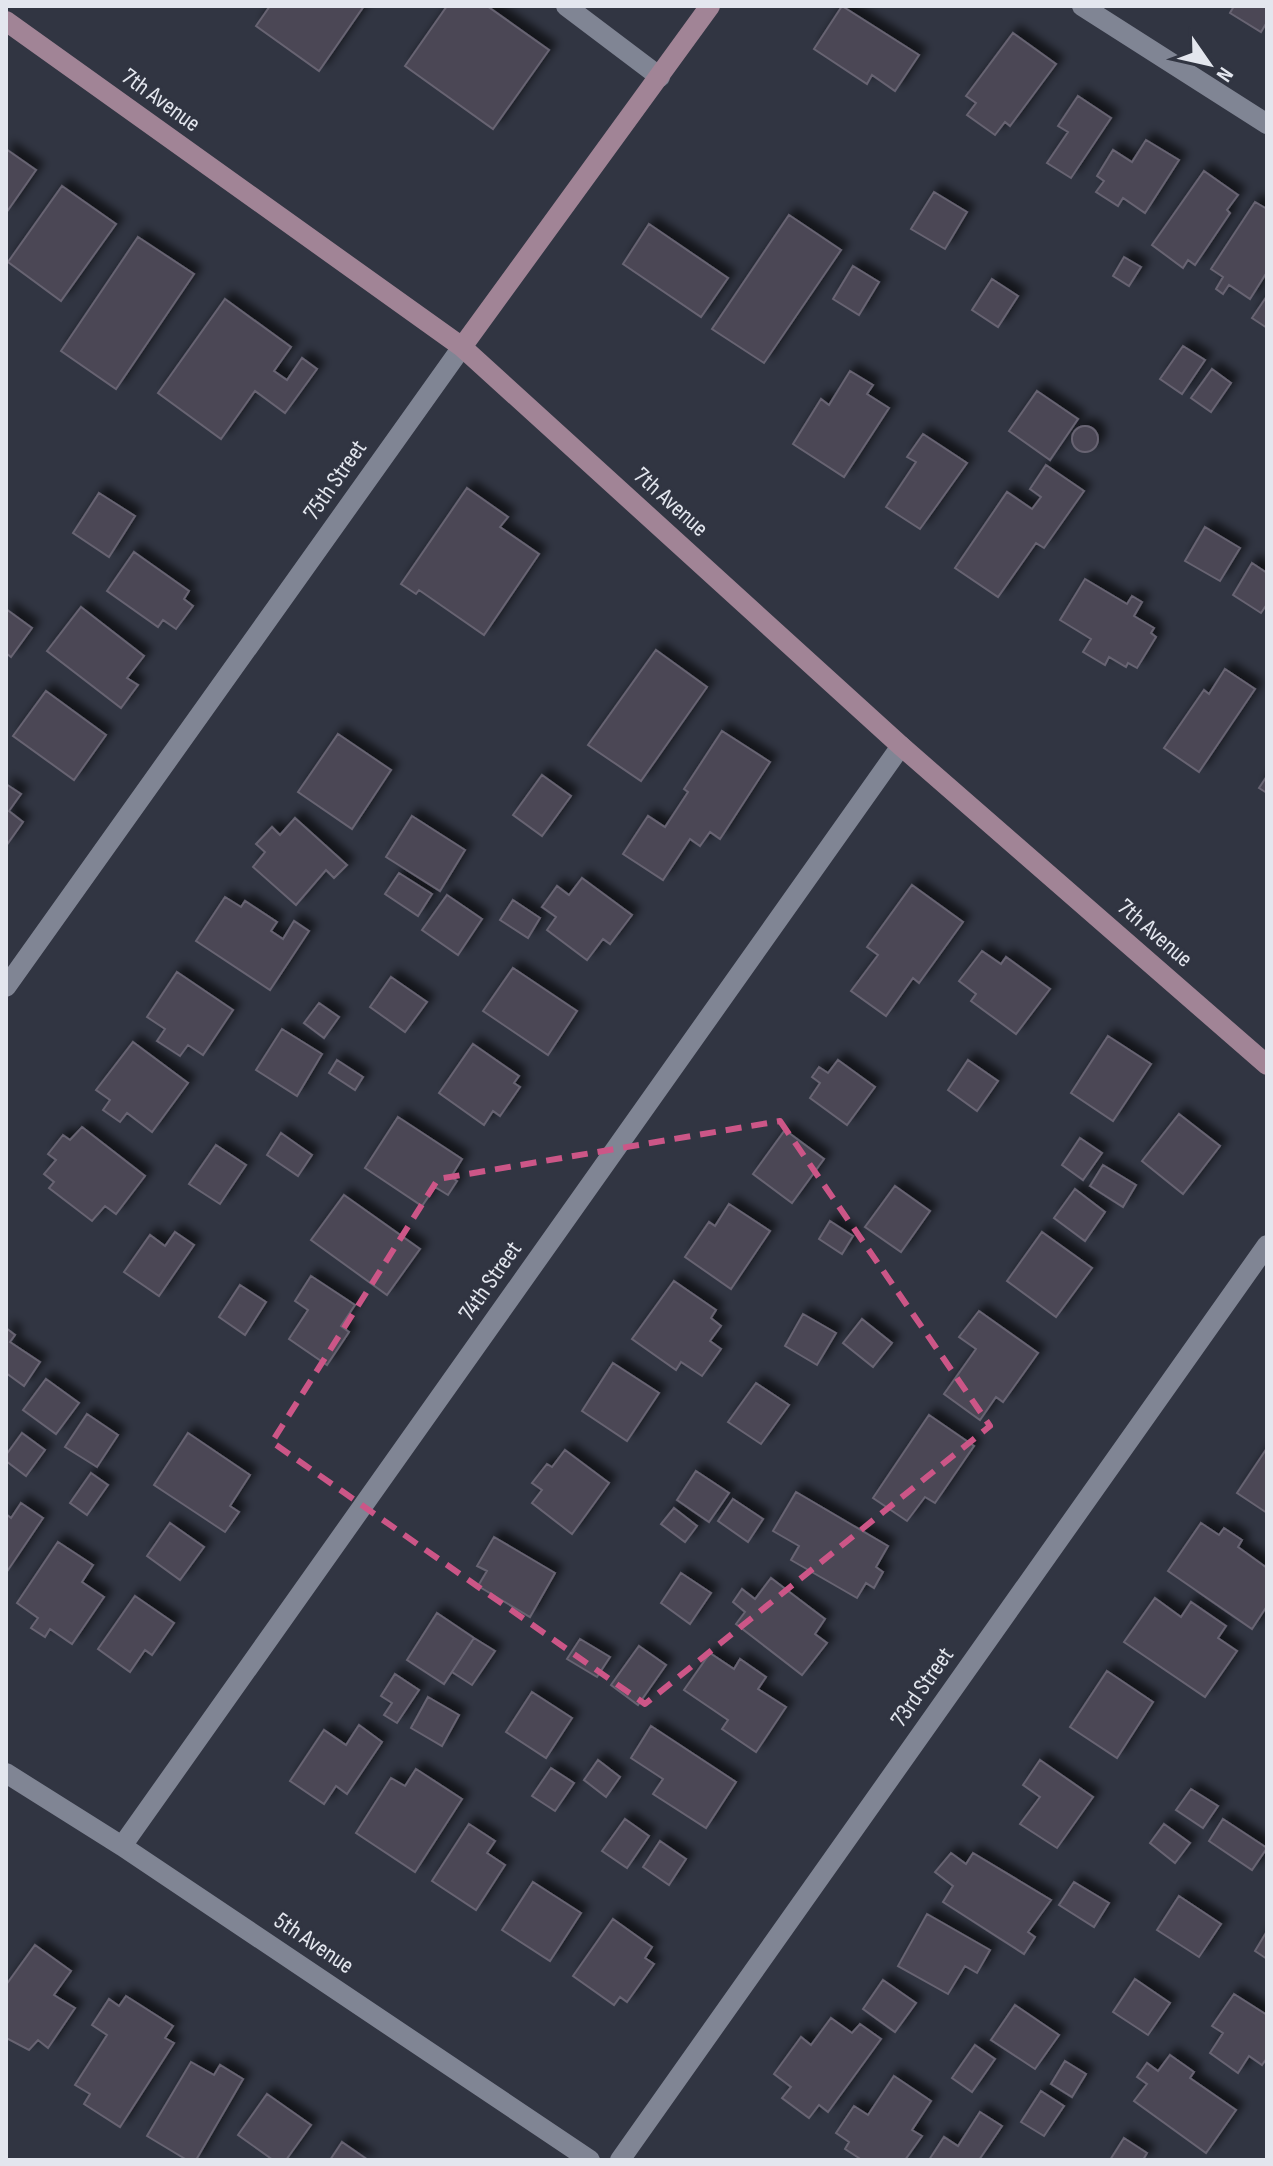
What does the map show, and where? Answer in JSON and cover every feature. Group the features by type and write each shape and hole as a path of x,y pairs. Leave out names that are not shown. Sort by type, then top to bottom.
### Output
{"street":[{"path":"566,6 660,77"},
{"name":"75th Street","path":"6,987 462,347 710,6"},
{"path":"1082,6 1267,124"},
{"name":"7th Avenue","path":"6,21 462,347 901,746 1267,1065"},
{"name":"74th Street","path":"122,1846 901,746"},
{"name":"73rd Street","path":"620,2160 1267,1245"},
{"name":"5th Avenue","path":"6,1773 122,1846 590,2160"}],"highlighted area":[{"path":"780,1121 990,1426 645,1704 272,1442 438,1179"}],"building":[{"path":"270,6 364,6 319,71 256,26"},
{"path":"447,6 487,6 549,50 493,129 405,66"},
{"path":"842,6 919,55 895,91 872,75 867,84 814,49"},
{"path":"1234,6 1267,6 1267,22 1261,32 1230,13"},
{"path":"1013,33 1056,64 1010,126 1005,122 995,135 967,115 976,103 966,96"},
{"path":"1078,96 1111,118 1071,178 1047,163 1068,132 1058,126"},
{"path":"1146,140 1179,160 1145,213 1123,198 1118,206 1096,192 1104,181 1097,176 1113,150 1132,162"},
{"path":"6,149 36,170 6,213"},
{"path":"1204,171 1238,195 1227,210 1230,213 1195,265 1188,260 1183,268 1152,245"},
{"path":"62,186 116,224 61,301 8,262"},
{"path":"934,192 967,212 945,249 911,229"},
{"path":"1255,202 1267,209 1267,272 1250,299 1229,285 1223,294 1216,289 1223,277 1211,269"},
{"path":"789,215 841,250 764,363 712,329"},
{"path":"649,224 728,278 701,317 623,264"},
{"path":"138,237 194,274 116,389 61,351"},
{"path":"1124,257 1141,267 1129,286 1113,276"},
{"path":"853,266 879,282 859,315 833,299"},
{"path":"992,279 1018,296 998,327 972,310"},
{"path":"1267,296 1267,328 1252,318"},
{"path":"225,299 291,347 274,371 287,380 302,358 317,369 285,413 255,391 221,439 158,393"},
{"path":"1183,346 1205,360 1182,394 1160,379"},
{"path":"1212,369 1231,383 1211,412 1191,398"},
{"path":"850,371 873,385 867,394 889,408 844,477 793,444 821,399 829,405"},
{"path":"1037,391 1078,419 1050,460 1009,431"},
{"path":"1085,426 1094,430 1098,439 1094,448 1085,452 1076,448 1072,439 1076,430"},
{"path":"923,434 967,463 920,529 886,507 916,462 907,457"},
{"path":"1046,465 1084,491 1044,548 1036,543 998,597 955,568 1007,492 1032,509 1041,497 1030,489"},
{"path":"467,488 508,517 500,527 539,554 484,635 419,590 416,594 401,584"},
{"path":"99,493 135,516 109,557 73,533"},
{"path":"1205,527 1240,548 1220,581 1185,561"},
{"path":"134,552 189,591 184,599 193,606 176,629 163,620 158,627 107,591"},
{"path":"1252,563 1267,573 1267,604 1261,613 1233,595"},
{"path":"1085,579 1127,604 1132,596 1142,602 1134,616 1154,628 1151,633 1156,637 1137,668 1128,663 1126,667 1109,657 1105,665 1083,652 1091,639 1060,620"},
{"path":"81,607 144,656 127,678 138,685 121,708 47,651"},
{"path":"6,609 32,628 11,657 6,653"},
{"path":"656,650 707,687 641,781 588,745"},
{"path":"1225,669 1255,689 1199,772 1164,748 1204,690 1209,694"},
{"path":"46,691 106,735 74,780 13,736"},
{"path":"722,731 770,762 720,839 710,832 700,846 690,839 663,880 623,854 648,816 665,827 688,792 684,789"},
{"path":"338,734 391,770 352,829 298,792"},
{"path":"542,775 571,796 542,836 513,815"},
{"path":"1267,776 1267,793 1259,788"},
{"path":"6,784 21,794 9,811 23,822 6,846"},
{"path":"412,816 465,850 440,891 386,857"},
{"path":"295,818 347,865 334,878 326,870 296,905 253,867 265,852 256,844 272,827 280,835"},
{"path":"399,873 432,894 418,916 385,894"},
{"path":"582,878 632,915 610,944 603,939 587,960 547,930 556,917 542,907 557,886 569,895"},
{"path":"912,885 963,922 919,983 913,978 886,1016 851,991 878,955 867,947"},
{"path":"447,895 482,919 458,955 422,930"},
{"path":"225,897 241,907 245,901 277,922 271,931 283,939 294,921 309,931 270,990 196,941"},
{"path":"513,900 540,918 528,938 500,920"},
{"path":"982,951 1001,964 1006,957 1050,989 1016,1034 971,1001 976,994 959,981"},
{"path":"513,968 577,1011 548,1055 483,1011"},
{"path":"177,972 233,1010 203,1055 188,1045 180,1056 157,1041 165,1029 147,1017"},
{"path":"391,977 427,1002 405,1032 370,1007"},
{"path":"319,1003 339,1017 324,1038 304,1023"},
{"path":"282,1029 322,1054 297,1096 256,1070"},
{"path":"1108,1036 1151,1064 1113,1121 1071,1093"},
{"path":"133,1042 188,1083 152,1132 127,1113 120,1122 103,1110 110,1100 96,1090"},
{"path":"473,1044 519,1076 514,1083 520,1087 500,1116 493,1111 484,1125 439,1093"},
{"path":"337,1060 363,1077 355,1090 329,1073"},
{"path":"838,1060 875,1087 847,1125 810,1098 820,1083 812,1077 819,1067 828,1073"},
{"path":"968,1060 998,1081 977,1111 948,1090"},
{"path":"1179,1114 1220,1146 1183,1194 1142,1161"},
{"path":"398,1117 462,1159 451,1177 457,1181 448,1195 435,1187 422,1206 365,1168"},
{"path":"82,1127 145,1176 116,1214 105,1206 92,1221 49,1188 54,1182 44,1174 56,1160 48,1154 63,1135 70,1140"},
{"path":"785,1130 824,1159 792,1203 753,1174"},
{"path":"281,1133 312,1155 298,1176 267,1155"},
{"path":"1080,1138 1102,1153 1083,1180 1062,1165"},
{"path":"216,1145 246,1165 220,1204 189,1184"},
{"path":"1103,1165 1136,1185 1123,1207 1090,1186"},
{"path":"895,1186 930,1211 901,1252 865,1227"},
{"path":"1075,1189 1105,1212 1085,1241 1054,1218"},
{"path":"344,1195 420,1249 387,1295 311,1240"},
{"path":"729,1204 770,1231 731,1289 685,1257 709,1222 715,1226"},
{"path":"830,1221 853,1236 842,1254 819,1239"},
{"path":"175,1232 194,1245 159,1296 124,1272 150,1235 165,1246"},
{"path":"1042,1232 1092,1268 1056,1317 1007,1281"},
{"path":"311,1276 355,1305 341,1326 349,1332 327,1365 289,1339 308,1310 295,1301"},
{"path":"674,1281 716,1310 711,1318 721,1326 710,1341 721,1349 702,1376 681,1362 676,1370 632,1339"},
{"path":"240,1285 266,1302 245,1335 219,1317"},
{"path":"979,1311 1038,1353 1003,1402 996,1397 980,1420 944,1394 976,1349 959,1337"},
{"path":"803,1314 836,1333 817,1365 785,1346"},
{"path":"862,1319 892,1343 873,1367 843,1343"},
{"path":"6,1328 15,1335 10,1342 40,1362 24,1386 6,1373"},
{"path":"613,1363 659,1393 627,1441 582,1411"},
{"path":"46,1379 79,1403 56,1434 23,1410"},
{"path":"756,1383 789,1405 761,1444 728,1422"},
{"path":"87,1414 118,1435 97,1467 65,1447"},
{"path":"929,1415 974,1446 935,1503 925,1497 907,1521 873,1498"},
{"path":"22,1433 45,1450 26,1476 6,1461 6,1455"},
{"path":"188,1433 250,1475 230,1506 239,1512 225,1532 154,1485"},
{"path":"1267,1448 1267,1513 1237,1493"},
{"path":"565,1450 609,1483 572,1534 532,1503 542,1490 532,1483 547,1464 552,1467"},
{"path":"696,1471 729,1493 709,1522 677,1500"},
{"path":"91,1473 108,1485 87,1515 70,1503"},
{"path":"796,1492 888,1546 876,1567 883,1572 874,1588 866,1583 857,1598 791,1560 799,1546 773,1531"},
{"path":"733,1499 763,1519 748,1542 718,1521"},
{"path":"21,1503 43,1518 6,1573 6,1514 11,1518"},
{"path":"674,1508 697,1526 685,1542 661,1524"},
{"path":"170,1523 204,1547 180,1580 147,1556"},
{"path":"1201,1523 1219,1535 1224,1528 1242,1540 1238,1547 1267,1568 1267,1606 1252,1629 1168,1571"},
{"path":"494,1537 555,1573 530,1617 478,1586 487,1571 477,1566"},
{"path":"58,1542 93,1565 82,1582 104,1597 72,1644 50,1629 45,1637 31,1628 38,1618 17,1603"},
{"path":"681,1573 711,1593 690,1624 661,1603"},
{"path":"771,1578 825,1619 815,1634 827,1643 802,1675 736,1624 745,1612 733,1602 742,1589 755,1599"},
{"path":"135,1596 174,1623 152,1655 145,1650 130,1672 98,1649"},
{"path":"1155,1598 1181,1617 1191,1602 1226,1626 1218,1638 1237,1651 1205,1697 1124,1642"},
{"path":"437,1613 474,1638 444,1684 407,1660"},
{"path":"474,1638 495,1651 472,1685 452,1672"},
{"path":"580,1639 610,1657 597,1677 567,1659"},
{"path":"639,1646 666,1665 638,1705 611,1685"},
{"path":"710,1653 734,1669 740,1659 766,1677 758,1689 786,1707 756,1752 722,1729 728,1720 684,1690"},
{"path":"1107,1671 1153,1702 1117,1758 1070,1727"},
{"path":"395,1674 419,1690 397,1723 384,1715 392,1703 381,1696"},
{"path":"532,1692 572,1718 546,1758 506,1732"},
{"path":"428,1697 459,1715 442,1746 411,1728"},
{"path":"359,1725 382,1742 347,1794 336,1786 324,1804 290,1781 324,1730 346,1745"},
{"path":"651,1726 736,1782 706,1828 653,1794 663,1779 631,1758"},
{"path":"598,1760 620,1777 606,1797 584,1780"},
{"path":"1040,1760 1093,1797 1057,1848 1020,1824 1040,1797 1023,1785"},
{"path":"551,1768 574,1783 555,1811 532,1796"},
{"path":"416,1769 462,1799 415,1872 356,1833 391,1778 405,1786"},
{"path":"1191,1789 1218,1806 1203,1828 1176,1810"},
{"path":"625,1819 649,1836 627,1868 602,1851"},
{"path":"1223,1819 1267,1848 1252,1870 1209,1841"},
{"path":"469,1824 495,1841 487,1853 505,1865 476,1910 432,1881"},
{"path":"1164,1824 1190,1843 1175,1863 1150,1843"},
{"path":"660,1841 686,1859 669,1885 643,1867"},
{"path":"951,1853 966,1864 973,1853 1051,1900 1028,1932 1035,1937 1024,1954 943,1902 953,1886 935,1872"},
{"path":"533,1882 581,1913 550,1961 502,1930"},
{"path":"1074,1882 1109,1903 1094,1927 1059,1905"},
{"path":"1179,1896 1221,1924 1199,1957 1157,1930"},
{"path":"927,1914 990,1950 977,1973 965,1966 948,1994 898,1966"},
{"path":"613,1919 652,1947 645,1958 654,1964 627,2002 620,1997 614,2005 573,1976"},
{"path":"1267,1931 1267,1959 1255,1951"},
{"path":"35,1945 71,1971 54,1995 75,2008 48,2048 38,2040 29,2050 6,2038 6,1985"},
{"path":"1135,1979 1170,2003 1148,2035 1113,2012"},
{"path":"883,1980 916,2003 895,2032 863,2009"},
{"path":"1234,1994 1267,2015 1267,2058 1262,2065 1249,2056 1238,2073 1210,2053 1223,2033 1212,2026"},
{"path":"126,1996 173,2026 165,2038 174,2043 120,2127 84,2104 90,2094 75,2085 107,2035 92,2025 109,1999 119,2006"},
{"path":"1015,2005 1059,2035 1035,2069 991,2040"},
{"path":"831,2018 852,2033 860,2024 881,2039 828,2112 819,2105 809,2118 782,2098 791,2087 774,2074 801,2037 811,2045"},
{"path":"975,2045 995,2059 972,2092 952,2078"},
{"path":"1170,2055 1194,2072 1190,2078 1236,2110 1206,2153 1134,2101 1147,2084 1137,2077 1147,2063 1158,2071"},
{"path":"1065,2061 1086,2074 1072,2097 1051,2084"},
{"path":"191,2062 214,2075 220,2065 243,2079 196,2160 187,2160 147,2136"},
{"path":"894,2076 931,2101 912,2130 922,2136 905,2160 862,2160 845,2149 849,2142 836,2133 854,2106 868,2115"},
{"path":"1041,2091 1064,2106 1044,2136 1021,2122"},
{"path":"267,2094 311,2125 286,2160 273,2160 238,2135"},
{"path":"980,2112 1002,2126 979,2160 929,2160 944,2137 958,2146"},
{"path":"1124,2138 1147,2153 1143,2160 1110,2160"},
{"path":"342,2142 368,2160 330,2160"}]}
